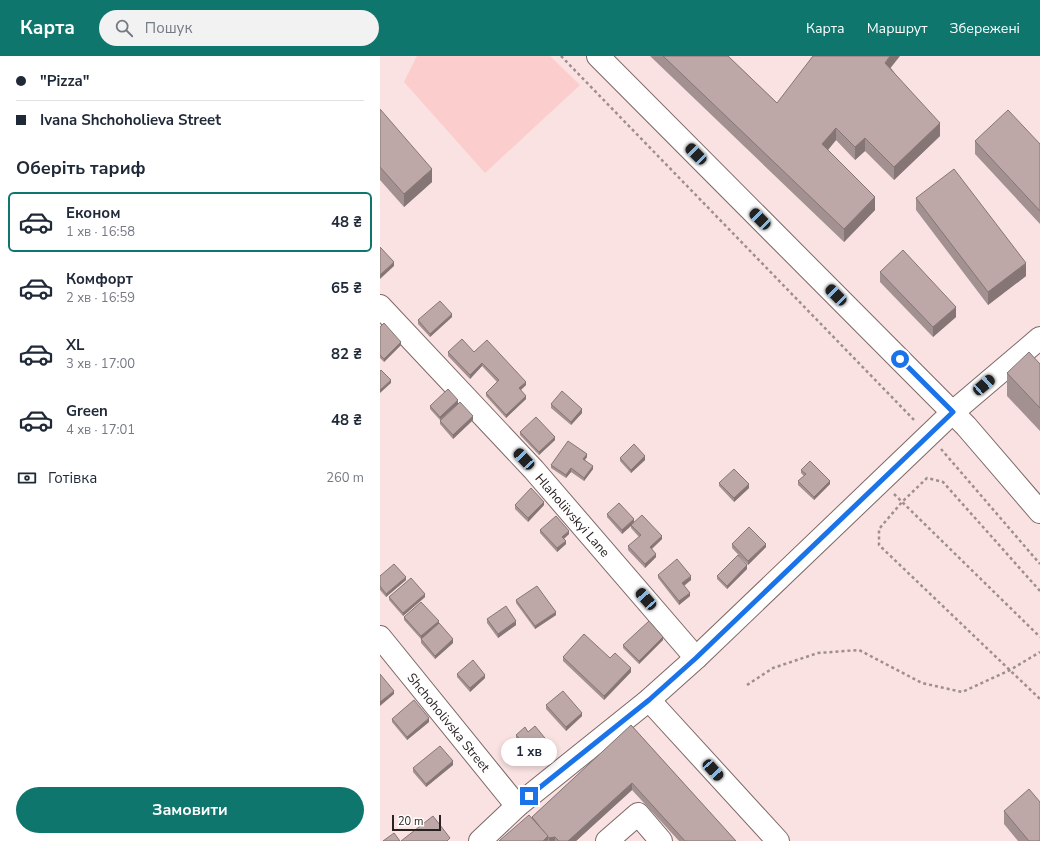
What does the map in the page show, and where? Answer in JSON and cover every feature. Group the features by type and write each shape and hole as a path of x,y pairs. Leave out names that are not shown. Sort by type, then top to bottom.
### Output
{"street":[{"path":"598,56 953,412 1040,512"},
{"name":"Hlaholiivskyi Lane","path":"380,306 534,470 696,658"},
{"path":"480,841 517,806 649,700 696,658 953,412 1040,338"},
{"name":"Shchoholivska Street","path":"380,637 517,806"},
{"path":"649,700 778,841"},
{"path":"607,841 638,814 662,841"}],"path":[{"path":"561,56 929,435 1040,564"},
{"path":"1040,591 943,482 927,478 902,502 879,529 879,544 1040,699"},
{"path":"880,481 1040,637"},
{"path":"747,685 773,668 810,655 859,650 922,682 962,692 1010,670 1040,652"}],"shaded area":[{"path":"417,56 550,56 580,85 485,173 404,82"}],"building":[{"path":"663,56 728,56 777,103 813,56 890,56 885,63 940,123 894,167 865,138 855,147 836,128 822,144 875,197 844,229"},
{"path":"380,109 432,169 404,194 380,167"},
{"path":"1008,110 1040,144 1040,211 975,141"},
{"path":"954,169 1026,263 988,292 916,198"},
{"path":"380,247 394,262 380,275"},
{"path":"903,250 956,307 933,327 880,272"},
{"path":"440,301 452,314 430,334 418,320"},
{"path":"384,323 401,342 384,359 380,355 380,327"},
{"path":"462,339 474,352 487,340 526,382 519,388 526,396 506,415 486,393 499,380 482,363 470,375 448,352"},
{"path":"1029,352 1040,364 1040,408 1007,373"},
{"path":"381,370 391,380 380,390 380,371"},
{"path":"448,389 458,400 440,417 430,406"},
{"path":"562,391 582,409 571,422 551,404"},
{"path":"460,402 473,416 453,435 440,421"},
{"path":"536,417 555,437 539,452 520,432"},
{"path":"568,441 587,454 583,459 593,466 584,478 571,468 566,475 551,465"},
{"path":"634,444 645,456 631,470 620,458"},
{"path":"810,461 830,481 814,497 798,481 806,474 801,470"},
{"path":"734,469 749,484 734,498 719,483"},
{"path":"531,488 544,502 528,518 515,505"},
{"path":"619,503 634,519 622,530 607,514"},
{"path":"642,515 662,536 650,547 656,554 645,564 628,546 641,535 631,525"},
{"path":"556,516 569,531 562,537 566,541 557,548 540,530"},
{"path":"749,527 766,544 748,561 732,544"},
{"path":"738,555 747,565 727,586 717,576"},
{"path":"677,559 691,576 682,583 690,593 679,601 658,575"},
{"path":"394,564 406,577 386,594 380,586 380,576"},
{"path":"411,578 425,594 403,613 389,597"},
{"path":"537,586 556,612 535,626 516,600"},
{"path":"421,602 439,621 421,636 404,617"},
{"path":"506,606 516,621 498,634 487,619"},
{"path":"649,621 663,637 639,661 623,645"},
{"path":"439,623 453,639 435,656 421,639"},
{"path":"584,634 610,658 615,653 631,668 604,696 563,657"},
{"path":"473,660 485,675 470,688 457,674"},
{"path":"380,674 394,691 380,702"},
{"path":"563,691 582,713 566,727 546,705"},
{"path":"414,700 429,718 407,737 392,719"},
{"path":"631,725 736,841 685,841 632,783 568,841 559,841 555,837 549,838 532,817"},
{"path":"535,726 549,743 531,760 516,743 520,739 516,735 525,727 528,732"},
{"path":"440,746 453,761 426,784 413,768"},
{"path":"1029,789 1040,802 1040,841 1029,841 1004,811"},
{"path":"529,815 548,836 543,841 499,841"},
{"path":"433,816 450,838 447,841 401,841"},
{"path":"394,833 400,841 383,841"}],"route":[{"path":"529,796 649,700 696,658 953,412 900,359"}]}
